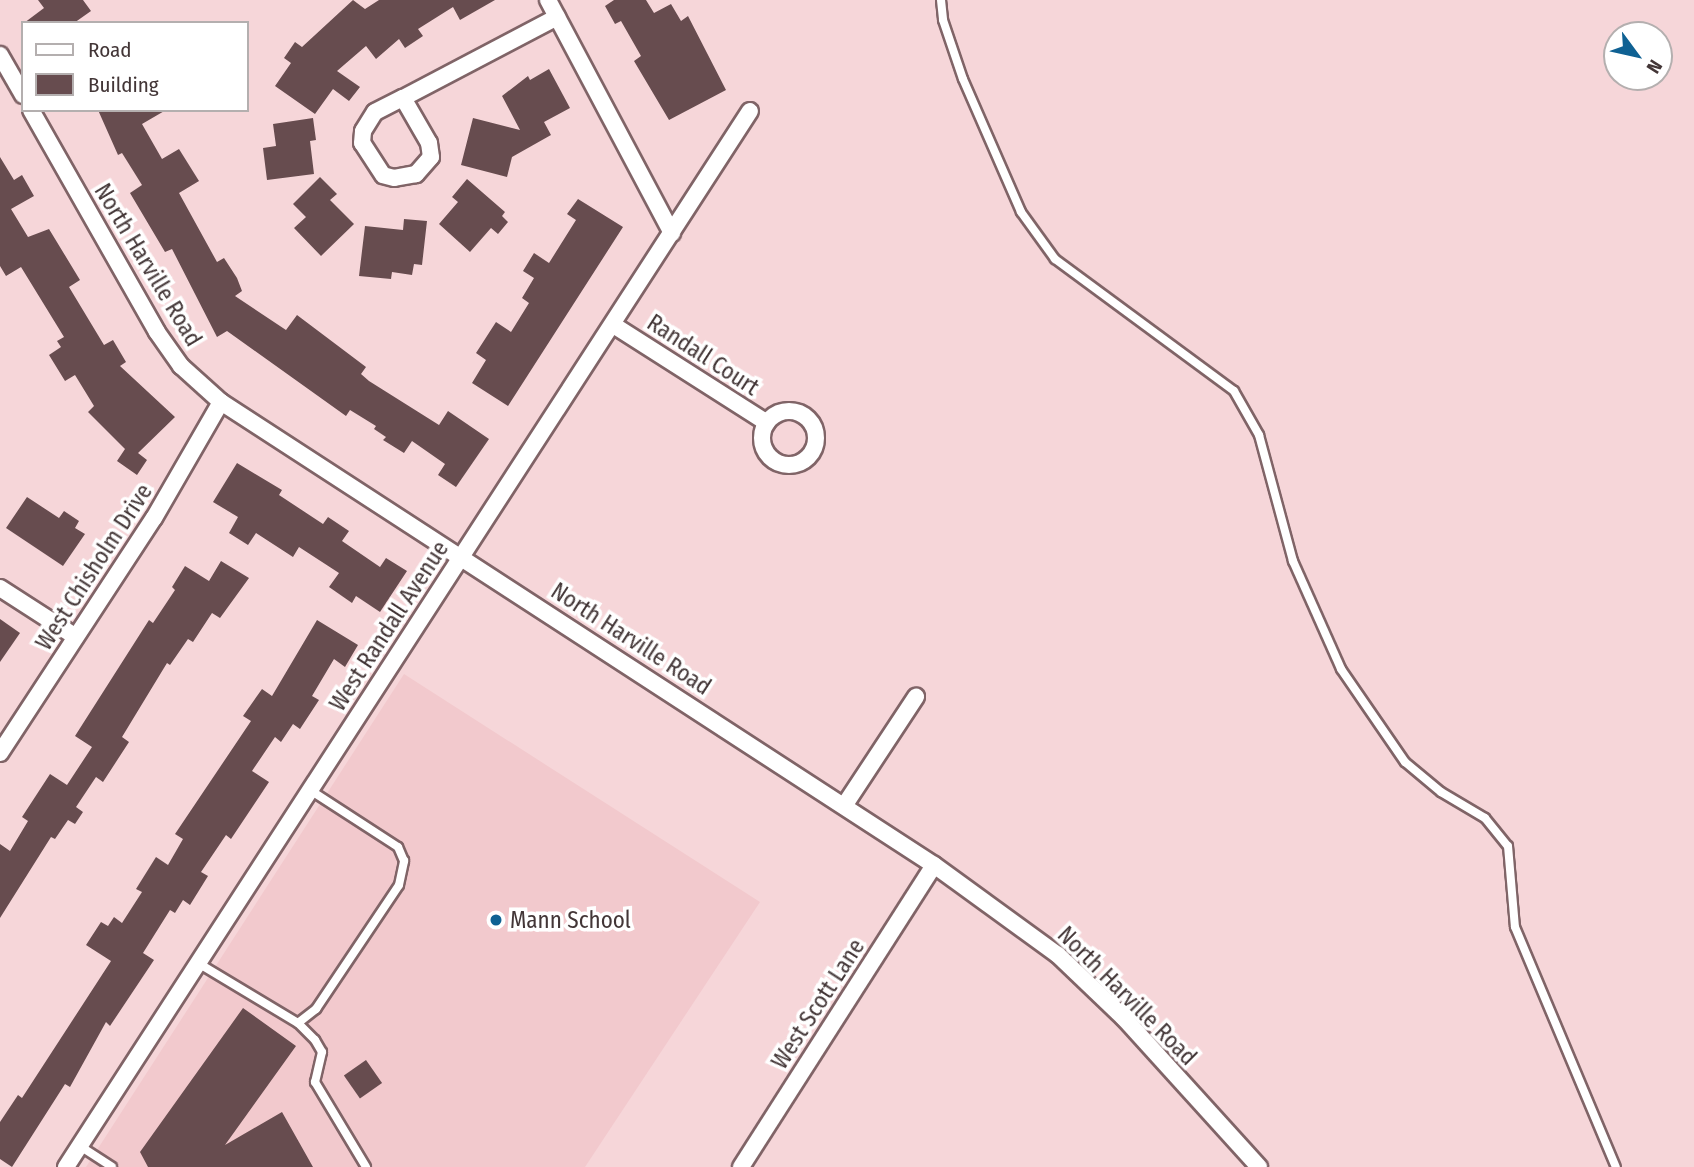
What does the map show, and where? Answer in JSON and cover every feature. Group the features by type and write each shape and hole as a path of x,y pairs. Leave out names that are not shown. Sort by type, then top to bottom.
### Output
{"street":[{"path":"548,0 672,233"},
{"path":"403,98 429,144 431,157 416,174 394,178 383,175 362,143 363,131 375,113 403,98 557,17"},
{"path":"0,55 21,92"},
{"name":"West Randall Avenue","path":"66,1167 462,556 615,326 750,111"},
{"name":"North Harville Road","path":"32,112 157,332 181,366 221,402 934,865 1058,955 1124,1018 1259,1167"},
{"name":"Randall Court","path":"615,326 767,423"},
{"name":"West Chisholm Drive","path":"0,753 154,518 221,402"},
{"path":"0,588 76,637"},
{"path":"844,806 916,697"},
{"name":"West Scott Lane","path":"741,1167 934,865"}],"lane":[{"path":"941,0 943,20 963,79 1021,212 1055,259 1234,391 1259,435 1293,561 1341,669 1405,762 1441,792 1485,818 1508,846 1516,927 1616,1167"},
{"path":"298,1023 316,1009 399,884 404,861 398,847 310,790"},
{"path":"198,964 298,1023 322,1052 315,1082 366,1167"},
{"path":"80,1146 112,1167"}],"shaded area":[{"name":"Mann School","path":"404,674 760,902 585,1167 86,1167"}],"building":[{"path":"38,0 83,0 91,11 77,21 27,21 44,8"},
{"path":"353,0 365,9 379,0 495,0 460,20 453,7 418,29 423,36 405,48 399,39 376,59 366,46 337,71 360,87 349,101 333,89 315,114 275,86 291,63 284,58 295,42 302,47"},
{"path":"614,0 646,0 654,13 671,4 681,21 688,16 726,90 669,120 634,61 641,56 621,21 615,24 605,6"},
{"path":"549,69 570,108 544,122 551,135 512,157 507,177 461,165 473,118 520,130 502,96 528,76 530,80"},
{"path":"99,112 163,112 142,124 162,159 179,149 199,181 179,193 217,262 224,258 237,278 242,291 235,296 286,330 297,315 366,367 361,374 369,381 439,425 448,411 489,439 456,487 438,475 445,464 412,441 404,453 383,440 386,437 374,429 376,426 350,410 346,416 227,331 217,337 172,249 165,252 130,193 142,185 122,153 118,155"},
{"path":"313,118 316,140 310,141 314,174 267,180 263,148 276,146 273,124"},
{"path":"0,157 14,180 22,175 34,196 11,209 28,237 49,229 80,280 69,287 104,345 113,340 126,362 120,366 175,417 138,453 147,460 137,475 117,461 125,449 88,412 94,406 75,375 65,381 49,355 61,347 57,341 64,337 21,267 6,276 0,266"},
{"path":"320,177 337,194 330,200 354,224 321,256 294,228 306,217 293,204"},
{"path":"467,179 505,212 502,216 508,222 498,234 491,228 470,252 439,224 458,202 452,197"},
{"path":"578,199 623,227 508,406 472,383 486,360 476,353 496,322 511,332 529,303 522,298 534,278 523,271 534,253 549,263 576,220 567,214"},
{"path":"404,219 427,221 422,265 414,264 412,275 392,272 391,279 359,276 365,226 403,230"},
{"path":"237,463 282,490 279,495 323,524 328,517 349,531 342,541 380,567 386,558 407,571 380,612 356,596 352,603 329,587 339,573 299,547 293,557 256,533 248,545 229,533 238,517 213,502"},
{"path":"27,497 59,518 64,511 79,521 75,528 85,534 63,566 6,528"},
{"path":"221,561 249,578 220,618 212,613 193,642 188,639 170,665 167,663 122,737 129,742 103,782 96,777 76,807 83,812 75,824 68,820 55,839 51,837 0,918 0,844 10,851 28,821 22,817 50,774 67,785 92,747 75,736 149,620 153,623 175,590 172,587 185,566 209,581"},
{"path":"0,619 20,633 0,662"},
{"path":"317,620 358,645 345,667 334,659 312,696 319,700 300,729 293,724 281,742 275,737 252,771 269,782 231,839 226,835 201,872 208,876 190,905 183,900 175,913 170,910 143,953 154,960 110,1026 106,1022 70,1087 65,1084 12,1167 0,1159 0,1122 18,1095 22,1098 111,961 86,945 101,922 108,926 114,917 122,923 142,892 136,889 156,857 168,865 183,839 175,834 251,721 243,716 262,689 272,696"},
{"path":"243,1008 296,1046 225,1145 282,1112 313,1167 148,1167 140,1152"},
{"path":"366,1060 382,1083 360,1098 344,1075"}],"place":[{"name":"Mann School","path":"496,920"}]}
